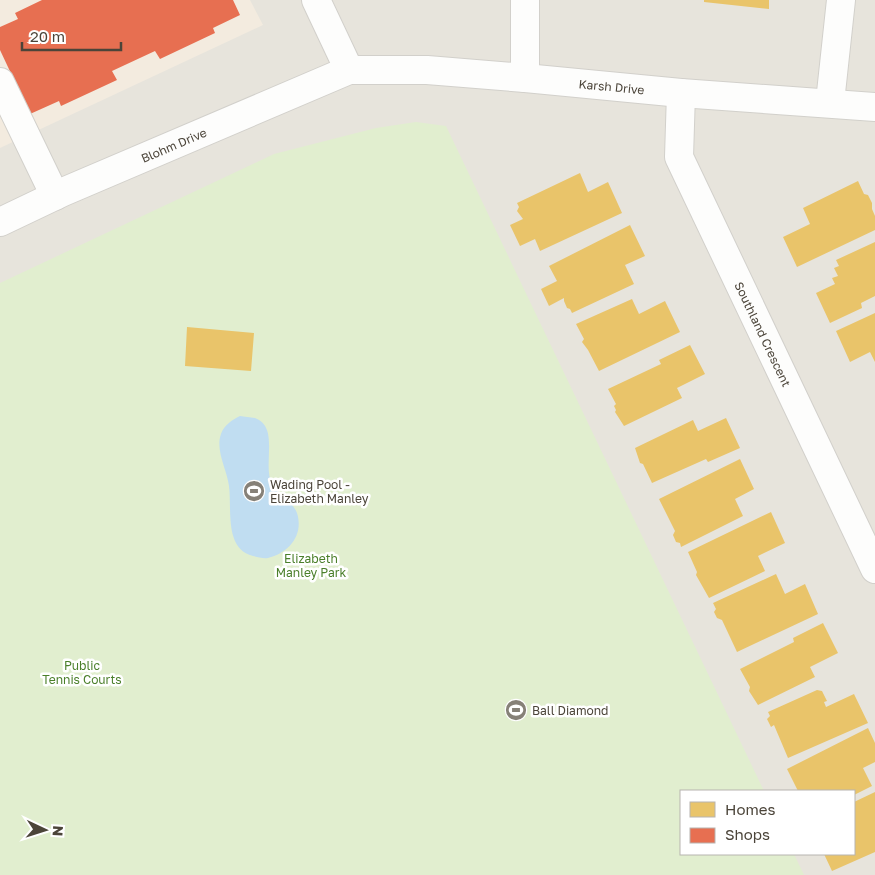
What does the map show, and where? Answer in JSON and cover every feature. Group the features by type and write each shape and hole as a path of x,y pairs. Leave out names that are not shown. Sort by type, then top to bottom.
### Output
{"street":[{"path":"316,0 349,70"},
{"path":"525,0 525,78"},
{"path":"830,102 841,0"},
{"name":"Karsh Drive","path":"349,70 426,70 681,93 830,102 875,107"},
{"name":"Blohm Drive","path":"0,222 55,196 349,70"},
{"path":"0,82 55,196"},
{"name":"Southland Crescent","path":"681,93 679,157 875,569"}],"shaded area":[{"path":"0,0 875,0 875,875 0,875"},
{"path":"0,0 250,0 263,25 0,148"}],"green space":[{"name":"Elizabeth Manley Park","path":"416,122 446,126 764,790 680,790 680,855 794,855 804,875 0,875 0,283 274,154 376,128"}],"water":[{"name":"Wading Pool - Elizabeth Manley","path":"240,416 255,418 267,429 269,438 269,476 272,484 295,509 299,521 293,542 276,556 268,558 253,556 244,552 237,545 231,527 229,486 219,447 222,431 226,425"}],"building: Homes":[{"path":"704,0 769,0 769,9 704,2"},
{"path":"580,173 588,192 608,182 622,213 540,251 535,239 520,246 510,225 523,219 517,211 519,207 517,203"},
{"path":"858,181 864,194 868,195 872,203 875,216 875,230 797,267 783,237 810,224 803,208"},
{"path":"630,225 645,256 625,265 634,284 572,313 567,308 564,298 549,306 541,289 557,281 549,266"},
{"path":"875,242 875,296 861,303 862,308 830,323 816,293 835,284 832,278 838,276 834,268 839,266 836,260"},
{"path":"632,299 639,314 665,301 680,332 599,371 582,342 584,339 576,324"},
{"path":"875,313 875,362 870,352 850,362 836,331"},
{"path":"187,327 254,333 251,371 185,366"},
{"path":"690,345 705,374 677,388 682,398 624,426 615,412 614,406 616,404 608,389 661,364 659,360"},
{"path":"726,418 740,448 708,462 706,459 652,483 643,464 640,463 635,448 693,420 698,431"},
{"path":"740,459 754,489 735,499 743,516 681,547 680,543 676,542 673,535 675,531 659,499"},
{"path":"771,512 785,543 758,556 765,571 709,598 696,575 697,572 688,552"},
{"path":"776,574 785,594 805,584 818,614 737,652 722,620 717,618 714,612 716,609 713,603"},
{"path":"823,623 838,653 810,667 815,677 758,705 749,691 750,687 740,669 794,642 793,638"},
{"path":"817,690 822,691 827,701 824,702 826,707 854,694 868,723 788,758 774,725 771,727 767,719 770,716 768,712"},
{"path":"868,728 875,743 875,762 863,768 872,786 855,794 855,790 798,790 787,769"},
{"path":"875,792 875,852 832,871 824,855 855,855 855,802"}],"building: Shops":[{"path":"42,0 233,0 240,15 213,28 215,33 160,59 155,51 112,71 117,80 61,106 59,101 30,114 0,50 0,27 18,19 15,13"}],"place":[{"name":"Wading Pool - Elizabeth Manley","path":"254,491"},
{"name":"Ball Diamond","path":"516,710"}],"park label":[{"name":"Public Tennis Courts","path":"82,672"}]}
